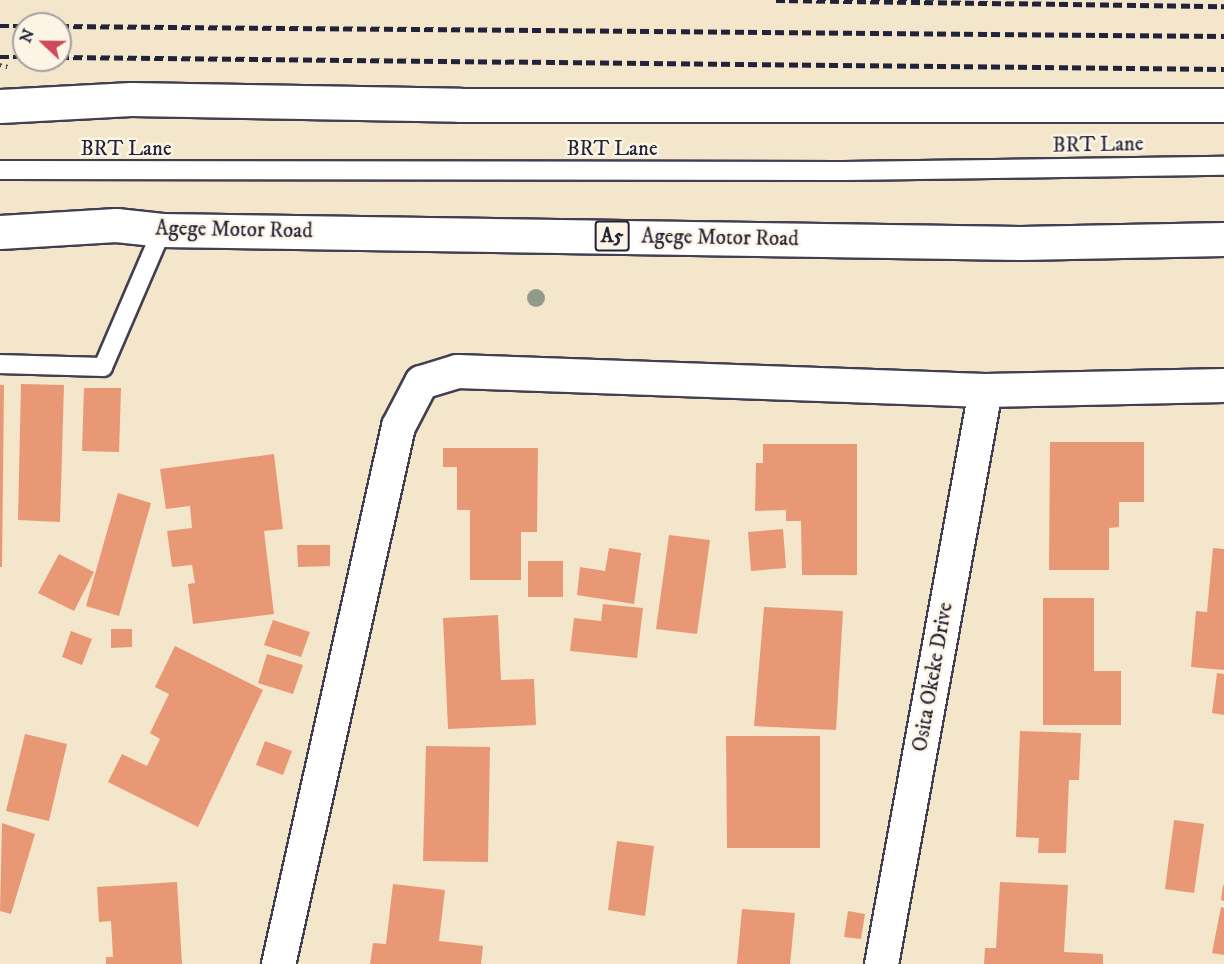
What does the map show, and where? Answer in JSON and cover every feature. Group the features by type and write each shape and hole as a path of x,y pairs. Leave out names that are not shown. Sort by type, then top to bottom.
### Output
{"main road":[{"path":"0,106 130,99 460,105 1224,105"},
{"name":"Agege Motor Road","path":"0,232 116,225 162,230 1020,243 1224,239"},
{"path":"278,964 398,426 421,382 457,371 985,390 1224,385"},
{"name":"Osita Okeke Drive","path":"881,964 985,390"}],"lane":[{"name":"BRT Lane","path":"0,170 844,171 1224,166"},
{"path":"0,364 103,367 162,230"}],"building":[{"path":"21,384 64,385 60,522 18,520"},
{"path":"0,385 4,385 2,567 0,567"},
{"path":"84,388 121,388 119,452 82,451"},
{"path":"1050,442 1144,442 1144,502 1119,502 1119,527 1109,528 1109,570 1049,570"},
{"path":"763,444 857,444 857,575 802,575 801,521 786,521 786,510 755,511 756,463 763,463"},
{"path":"443,448 538,448 537,532 521,532 521,580 470,580 470,510 457,510 457,467 443,467"},
{"path":"274,454 283,529 264,531 274,614 193,624 188,584 195,583 192,565 172,567 167,531 192,528 190,506 166,509 160,469"},
{"path":"118,493 151,503 119,616 86,606"},
{"path":"783,529 786,568 751,571 748,532"},
{"path":"669,535 710,540 697,634 656,629"},
{"path":"297,545 330,545 330,566 298,567"},
{"path":"609,548 641,553 634,604 577,595 580,567 605,571"},
{"path":"1213,548 1224,549 1224,670 1191,667 1196,611 1207,612"},
{"path":"59,554 94,572 74,611 38,593"},
{"path":"528,561 563,561 563,597 528,597"},
{"path":"1043,598 1094,598 1094,671 1121,671 1121,725 1043,725"},
{"path":"603,604 643,608 637,658 570,651 574,618 601,621"},
{"path":"764,607 843,611 836,730 754,726"},
{"path":"498,615 501,680 534,679 536,725 448,729 443,618"},
{"path":"273,620 310,632 301,657 264,645"},
{"path":"111,629 132,629 132,647 111,648"},
{"path":"71,631 92,639 82,665 62,657"},
{"path":"175,646 263,690 198,827 108,782 122,754 147,766 160,739 150,733 169,694 155,687"},
{"path":"267,654 303,665 293,694 258,683"},
{"path":"1217,673 1224,674 1224,715 1212,713"},
{"path":"1020,731 1081,733 1079,780 1069,780 1066,853 1038,853 1039,838 1016,837"},
{"path":"25,734 67,744 49,821 6,811"},
{"path":"726,736 820,736 820,848 727,848"},
{"path":"265,741 292,751 283,775 256,765"},
{"path":"426,746 490,747 488,862 423,861"},
{"path":"1174,820 1204,824 1194,893 1165,889"},
{"path":"2,823 35,834 11,914 0,911"},
{"path":"617,841 654,846 645,916 608,910"},
{"path":"177,882 182,964 106,964 106,957 113,957 111,921 99,922 97,887"},
{"path":"1000,882 1068,885 1064,952 1103,954 1103,964 984,964 985,948 996,948"},
{"path":"393,884 445,890 439,941 483,946 481,964 370,964 373,943 386,944"},
{"path":"1224,886 1224,901 1221,900"},
{"path":"1221,907 1224,908 1224,955 1212,953"},
{"path":"742,909 795,913 790,964 737,964"},
{"path":"848,911 865,914 861,939 844,937"}],"railway":[{"path":"776,0 1224,6"},
{"path":"0,26 12,26"},
{"path":"72,26 1224,36"},
{"path":"0,57 12,57"},
{"path":"72,57 1224,69"}]}
